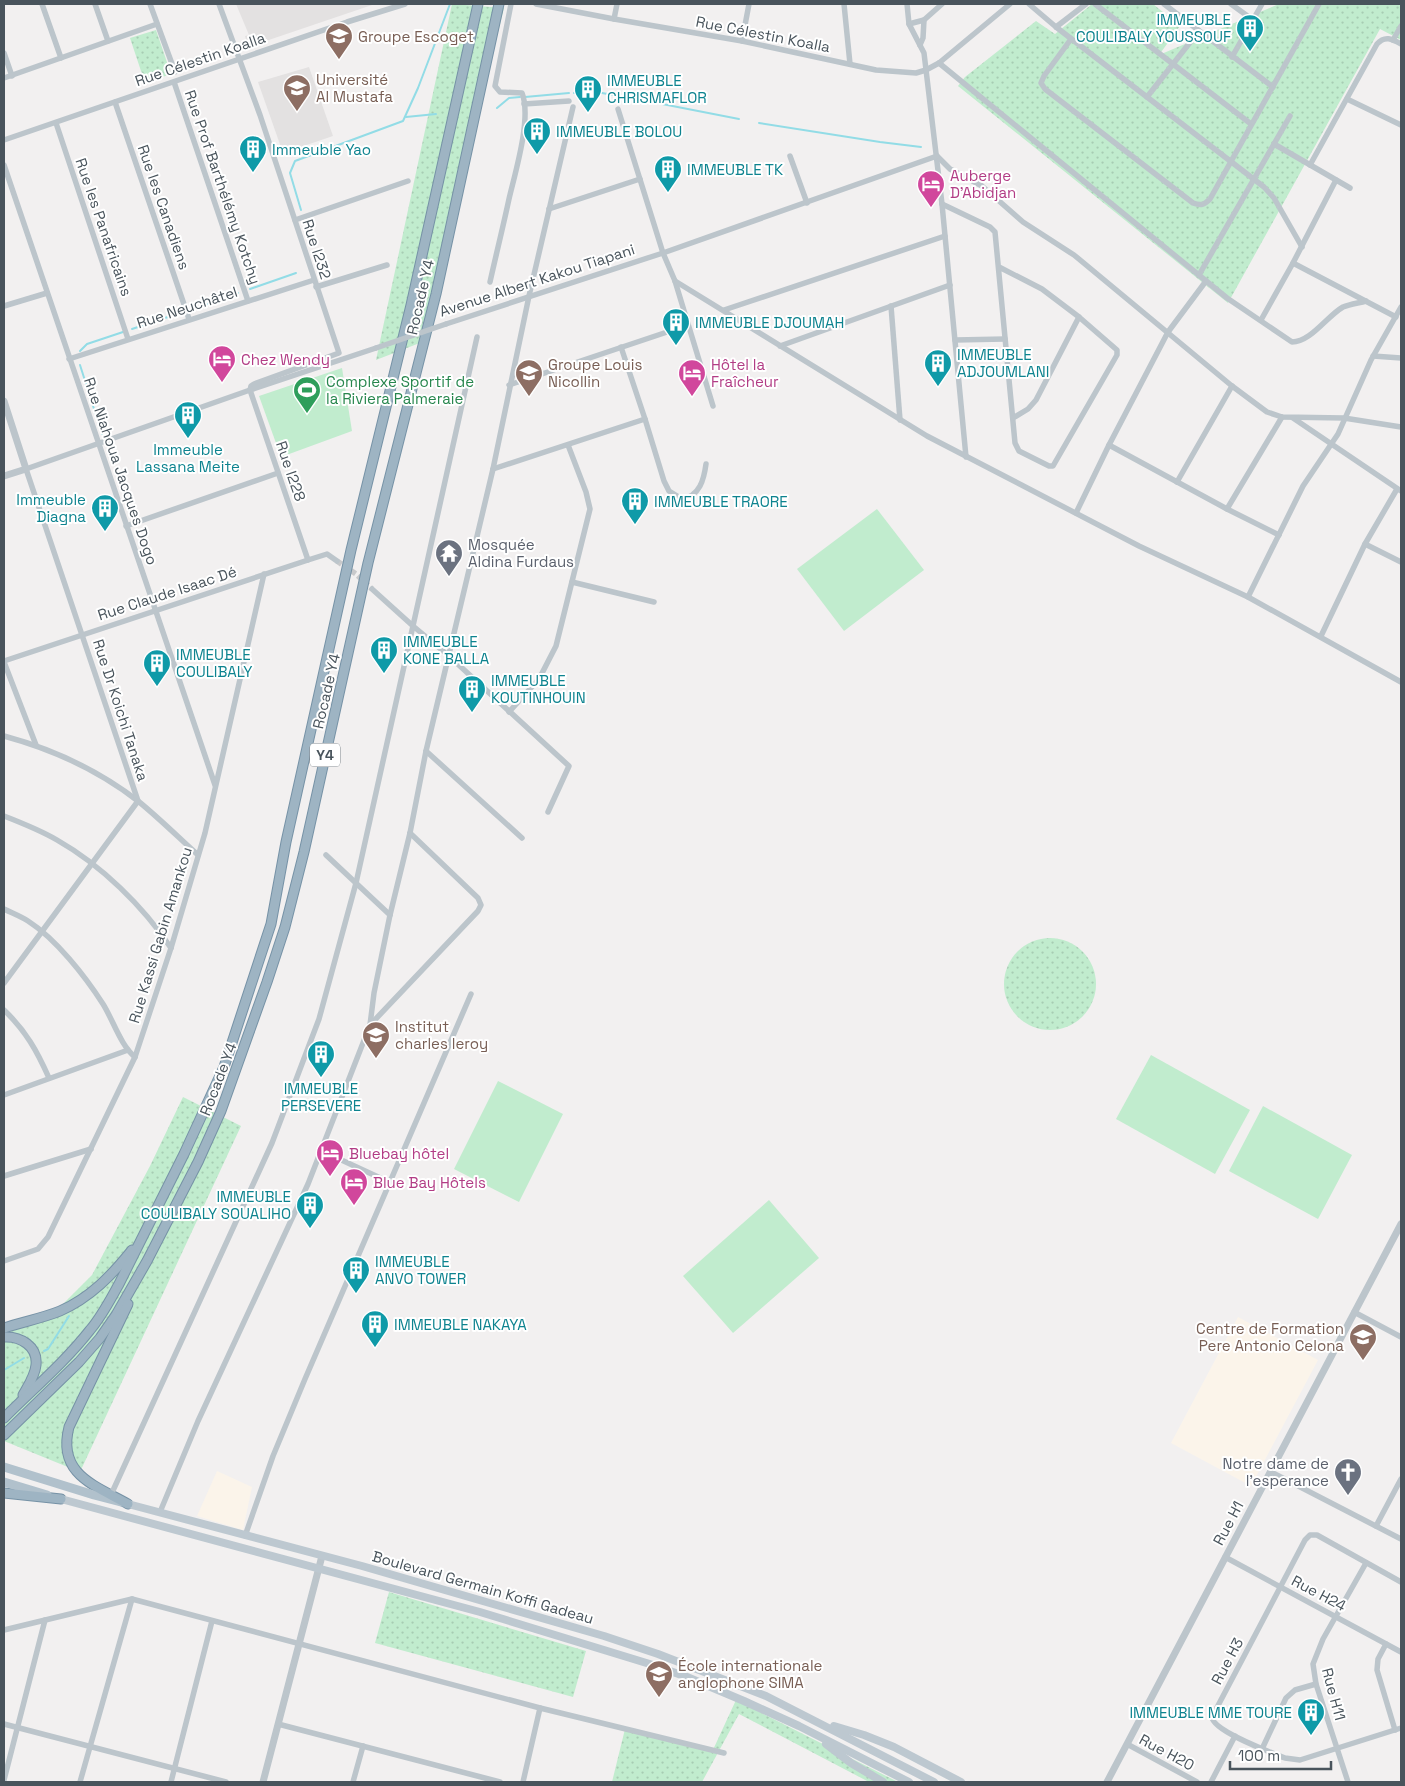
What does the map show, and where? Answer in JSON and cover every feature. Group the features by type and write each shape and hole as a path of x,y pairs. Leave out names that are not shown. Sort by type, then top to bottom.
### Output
{"highway":[{"name":"Rocade Y4","path":"7,1414 64,1359 90,1330 106,1308 188,1146 224,1067 271,924 286,842 351,550 411,305 478,4"},
{"name":"Rocade Y4","path":"7,1432 79,1362 100,1338 116,1315 147,1261 198,1162 221,1111 253,1023 285,927 304,852 368,563 436,294 499,4"},
{"path":"4,1328 60,1311 82,1300 114,1273 132,1250 149,1223"},
{"path":"128,1504 110,1497 87,1482 77,1472 70,1463 66,1451 66,1436 147,1261"},
{"path":"4,1337 23,1340 35,1354 36,1359 33,1378 7,1414"},
{"path":"4,1493 61,1499"}],"main road":[{"path":"5,1467 110,1497"},
{"name":"Boulevard Germain Koffi Gadeau","path":"4,1482 480,1612 652,1665 709,1686 799,1726 909,1782"},
{"name":"Boulevard Germain Koffi Gadeau","path":"128,1504 322,1556 658,1654 723,1678 805,1715 934,1782"},
{"path":"805,1715 894,1747 961,1782"},
{"path":"799,1726 851,1763 883,1782"}],"street":[{"path":"42,4 61,58"},
{"path":"95,4 108,41"},
{"path":"150,4 175,72"},
{"name":"Rue I232","path":"218,4 260,115 339,353 254,384 250,390"},
{"name":"Rue Célestin Koalla","path":"4,140 238,59 405,4"},
{"path":"490,282 521,147 525,120 522,94 500,92 495,86 511,4"},
{"name":"Rue Célestin Koalla","path":"536,4 742,41 876,70 908,73 926,70"},
{"path":"614,19 617,4"},
{"path":"742,41 749,4"},
{"path":"844,4 850,64"},
{"path":"907,4 909,24 924,53 942,204 966,457"},
{"path":"909,24 924,20 942,4"},
{"path":"926,70 939,63 1010,4"},
{"path":"1029,4 1056,27 1253,179 1274,198 1302,247"},
{"path":"1056,27 1086,4"},
{"path":"1095,4 1251,124"},
{"path":"1164,4 1272,87"},
{"path":"1231,4 1253,20"},
{"path":"1232,58 1262,4"},
{"path":"1071,38 1044,76 1041,83 1045,89 1193,203 1199,205 1205,204 1210,199 1319,4"},
{"path":"920,45 923,38 924,20"},
{"path":"4,78 158,24"},
{"path":"1393,40 1401,26"},
{"path":"1147,97 1199,32"},
{"path":"1310,165 1377,44 1384,38 1401,44"},
{"path":"4,53 12,76"},
{"path":"939,63 1227,298 1292,342 1296,342 1316,330 1345,306 1366,301"},
{"name":"Rue Prof Barthélémy Kotchy","path":"174,82 248,301"},
{"path":"1347,99 1401,126"},
{"path":"524,104 569,101"},
{"name":"Rue les Canadiens","path":"115,102 189,319"},
{"path":"160,1512 198,1421 308,1184 370,1025 374,993 390,915 410,833 426,751 493,469 509,385 573,107"},
{"path":"618,109 663,253 675,281 713,406"},
{"path":"1198,275 1290,116"},
{"name":"Rue les Panafricains","path":"56,122 128,340"},
{"path":"1274,144 1350,188"},
{"path":"790,156 808,203"},
{"path":"937,156 950,169 982,186 1023,222 1074,256 1232,386 1268,412 1282,417 1344,418 1401,427"},
{"name":"Avenue Albert Kakou Tiapani","path":"4,476 250,390 663,253 937,156"},
{"name":"Rue Niahoua Jacques Dogo","path":"4,165 215,785"},
{"path":"549,209 640,179"},
{"path":"1261,320 1302,247 1336,180"},
{"path":"295,220 408,181"},
{"path":"942,204 996,232 1004,338 1016,448 1049,466 1053,466 1117,355 1118,350 1042,289 999,267"},
{"path":"724,310 945,236"},
{"path":"1293,263 1396,317"},
{"path":"316,287 387,266"},
{"name":"Rue Neuchâtel","path":"69,358 314,280"},
{"path":"675,281 900,420 966,457 1139,546 1248,597 1401,682"},
{"path":"1076,513 1168,332 1206,281"},
{"path":"780,346 950,285"},
{"path":"4,306 47,293"},
{"path":"891,306 900,420"},
{"path":"1248,597 1303,486 1338,434 1374,356 1401,307"},
{"path":"1013,418 1028,409 1036,400 1079,317"},
{"path":"509,385 688,325"},
{"path":"110,1497 280,1125 319,1019 356,883 478,337"},
{"path":"955,340 1004,338"},
{"path":"621,347 664,481 669,491 682,499 688,498 696,492 704,480 706,464"},
{"path":"1374,356 1401,358"},
{"path":"1177,482 1232,386"},
{"name":"Rue I228","path":"250,390 308,560"},
{"path":"4,401 26,469"},
{"path":"1227,509 1282,417"},
{"path":"1292,417 1399,490 1365,544 1321,636"},
{"path":"493,469 645,419"},
{"path":"509,712 539,679 556,646 590,509 586,492 568,445"},
{"path":"1109,445 1279,535"},
{"name":"Rue Dr Koichi Tanaka","path":"4,983 138,801 26,469"},
{"path":"126,526 278,473"},
{"path":"1365,544 1401,562"},
{"name":"Rue Claude Isaac Dé","path":"4,661 308,560 328,554 337,561"},
{"name":"Rue Kassi Gabin Amankou","path":"4,1261 31,1252 44,1244 135,1057 171,948 198,855 264,574"},
{"path":"572,582 654,602"},
{"path":"372,589 569,766 548,812"},
{"path":"4,661 36,745"},
{"path":"4,736 36,745 99,774 138,801 198,855"},
{"path":"426,751 522,838"},
{"path":"4,816 58,840 91,864 115,883 141,909 171,948"},
{"path":"370,1025 478,911 481,905 478,898 410,833"},
{"path":"326,855 390,915"},
{"path":"4,909 42,932 61,951 92,987 128,1050 135,1057"},
{"path":"245,1536 277,1448 389,1182 471,994"},
{"path":"4,1010 28,1036 49,1078"},
{"path":"4,1095 128,1050"},
{"path":"4,1176 91,1149"},
{"path":"322,1151 389,1182"},
{"name":"Rue H1","path":"1107,1782 1354,1312 1398,1238 1401,1224"},
{"path":"1354,1312 1401,1337"},
{"path":"1271,1472 1401,1539"},
{"path":"1376,1526 1401,1478"},
{"name":"Rue H3","path":"1336,1748 1300,1760 1293,1760 1262,1748 1218,1727 1212,1721 1212,1717 1305,1540 1310,1535 1317,1535 1366,1563"},
{"path":"263,1782 322,1556"},
{"name":"Rue H24","path":"1226,1557 1401,1652"},
{"path":"1366,1563 1401,1582"},
{"name":"Rue H11","path":"1348,1782 1316,1684 1313,1664 1315,1656 1366,1563"},
{"path":"80,1782 132,1599"},
{"path":"4,1630 132,1599 540,1708 724,1753"},
{"path":"4,1780 45,1620"},
{"path":"171,1782 212,1621"},
{"path":"1336,1748 1398,1729 1376,1670 1378,1659 1386,1644"},
{"path":"1262,1748 1286,1698 1295,1690 1316,1684"},
{"path":"523,1782 540,1708"},
{"path":"4,1724 226,1782"},
{"path":"278,1724 500,1782"},
{"path":"1211,1782 1235,1736"},
{"name":"Rue H20","path":"1126,1744 1197,1782"},
{"path":"353,1782 363,1746"}],"shaded area":[{"path":"236,4 375,4 248,47 245,36 249,35"},
{"name":"Université Al Mustafa","path":"309,67 333,136 283,153 258,82"},
{"path":"1238,1317 1318,1360 1251,1486 1171,1443"},
{"path":"217,1471 252,1487 243,1530 197,1516"}],"green space":[{"path":"452,4 504,8 473,133 430,339 376,360"},
{"path":"1092,4 1153,4 1180,26 1159,55 1279,4 1401,4 1401,40 1380,29 1228,303 958,86 965,77 1036,21 1055,34"},
{"path":"156,30 171,74 145,83 130,38"},
{"name":"Complexe Sportif de la Riviera Palmeraie","path":"342,368 352,431 281,457 259,396"},
{"path":"877,509 924,570 844,631 797,569"},
{"path":"1050,938 1068,941 1083,951 1093,966 1096,984 1093,1002 1083,1017 1068,1027 1050,1030 1032,1027 1017,1017 1007,1002 1004,984 1007,966 1017,951 1032,941"},
{"path":"1151,1055 1250,1110 1215,1174 1116,1119"},
{"path":"498,1081 563,1114 519,1202 454,1169"},
{"path":"183,1097 241,1126 80,1472 4,1441 4,1333 48,1319 92,1275 150,1166"},
{"path":"1263,1106 1352,1155 1318,1219 1229,1171"},
{"path":"769,1200 819,1258 733,1333 683,1276"},
{"path":"389,1592 586,1651 573,1697 375,1643"},
{"path":"736,1700 898,1782 869,1782 739,1714 702,1782 612,1782 625,1729 712,1752"}],"waterway":[{"path":"301,210 290,173 295,161 403,121 418,88 450,4"},
{"path":"525,97 569,93"},
{"path":"574,93 602,93 629,98"},
{"path":"497,108 509,98 520,97"},
{"path":"652,102 739,119"},
{"path":"406,117 436,114"},
{"path":"759,123 921,147"},
{"path":"250,289 296,273"},
{"path":"191,310 238,293"},
{"path":"132,329 183,312"},
{"path":"80,351 87,344 123,332"},
{"path":"80,365 102,434"},
{"path":"44,1351 48,1349 69,1316"},
{"path":"4,1370 24,1358"}],"tunnel":[{"path":"337,561 356,574 372,589"}],"place":[{"name":"IMMEUBLE COULIBALY YOUSSOUF","path":"1250,52"},
{"name":"Groupe Escoget","path":"339,60"},
{"name":"Université Al Mustafa","path":"297,112"},
{"name":"IMMEUBLE CHRISMAFLOR","path":"588,113"},
{"name":"IMMEUBLE BOLOU","path":"537,155"},
{"name":"Immeuble Yao","path":"253,173"},
{"name":"IMMEUBLE TK","path":"668,193"},
{"name":"Auberge D'Abidjan","path":"931,208"},
{"name":"IMMEUBLE DJOUMAH","path":"676,346"},
{"name":"Chez Wendy","path":"222,383"},
{"name":"IMMEUBLE ADJOUMLANI","path":"938,387"},
{"name":"Groupe Louis Nicollin","path":"529,397"},
{"name":"Hôtel la Fraîcheur","path":"692,397"},
{"name":"Complexe Sportif de la Riviera Palmeraie","path":"307,414"},
{"name":"Immeuble Lassana Meite","path":"188,439"},
{"name":"IMMEUBLE TRAORE","path":"635,525"},
{"name":"Immeuble Diagna","path":"105,532"},
{"name":"Mosquée Aldina Furdaus","path":"449,577"},
{"name":"IMMEUBLE KONE BALLA","path":"384,674"},
{"name":"IMMEUBLE COULIBALY","path":"157,687"},
{"name":"IMMEUBLE KOUTINHOUIN","path":"472,713"},
{"name":"Institut charles leroy","path":"376,1059"},
{"name":"IMMEUBLE PERSEVERE","path":"321,1078"},
{"name":"Bluebay hôtel","path":"330,1177"},
{"name":"Blue Bay Hôtels","path":"354,1206"},
{"name":"IMMEUBLE COULIBALY SOUALIHO","path":"310,1229"},
{"name":"IMMEUBLE ANVO TOWER","path":"356,1294"},
{"name":"IMMEUBLE NAKAYA","path":"375,1348"},
{"name":"Centre de Formation Pere Antonio Celona","path":"1363,1361"},
{"name":"Notre dame de l'esperance","path":"1348,1496"},
{"name":"École internationale anglophone SIMA","path":"659,1698"},
{"name":"IMMEUBLE MME TOURE","path":"1311,1736"}]}
